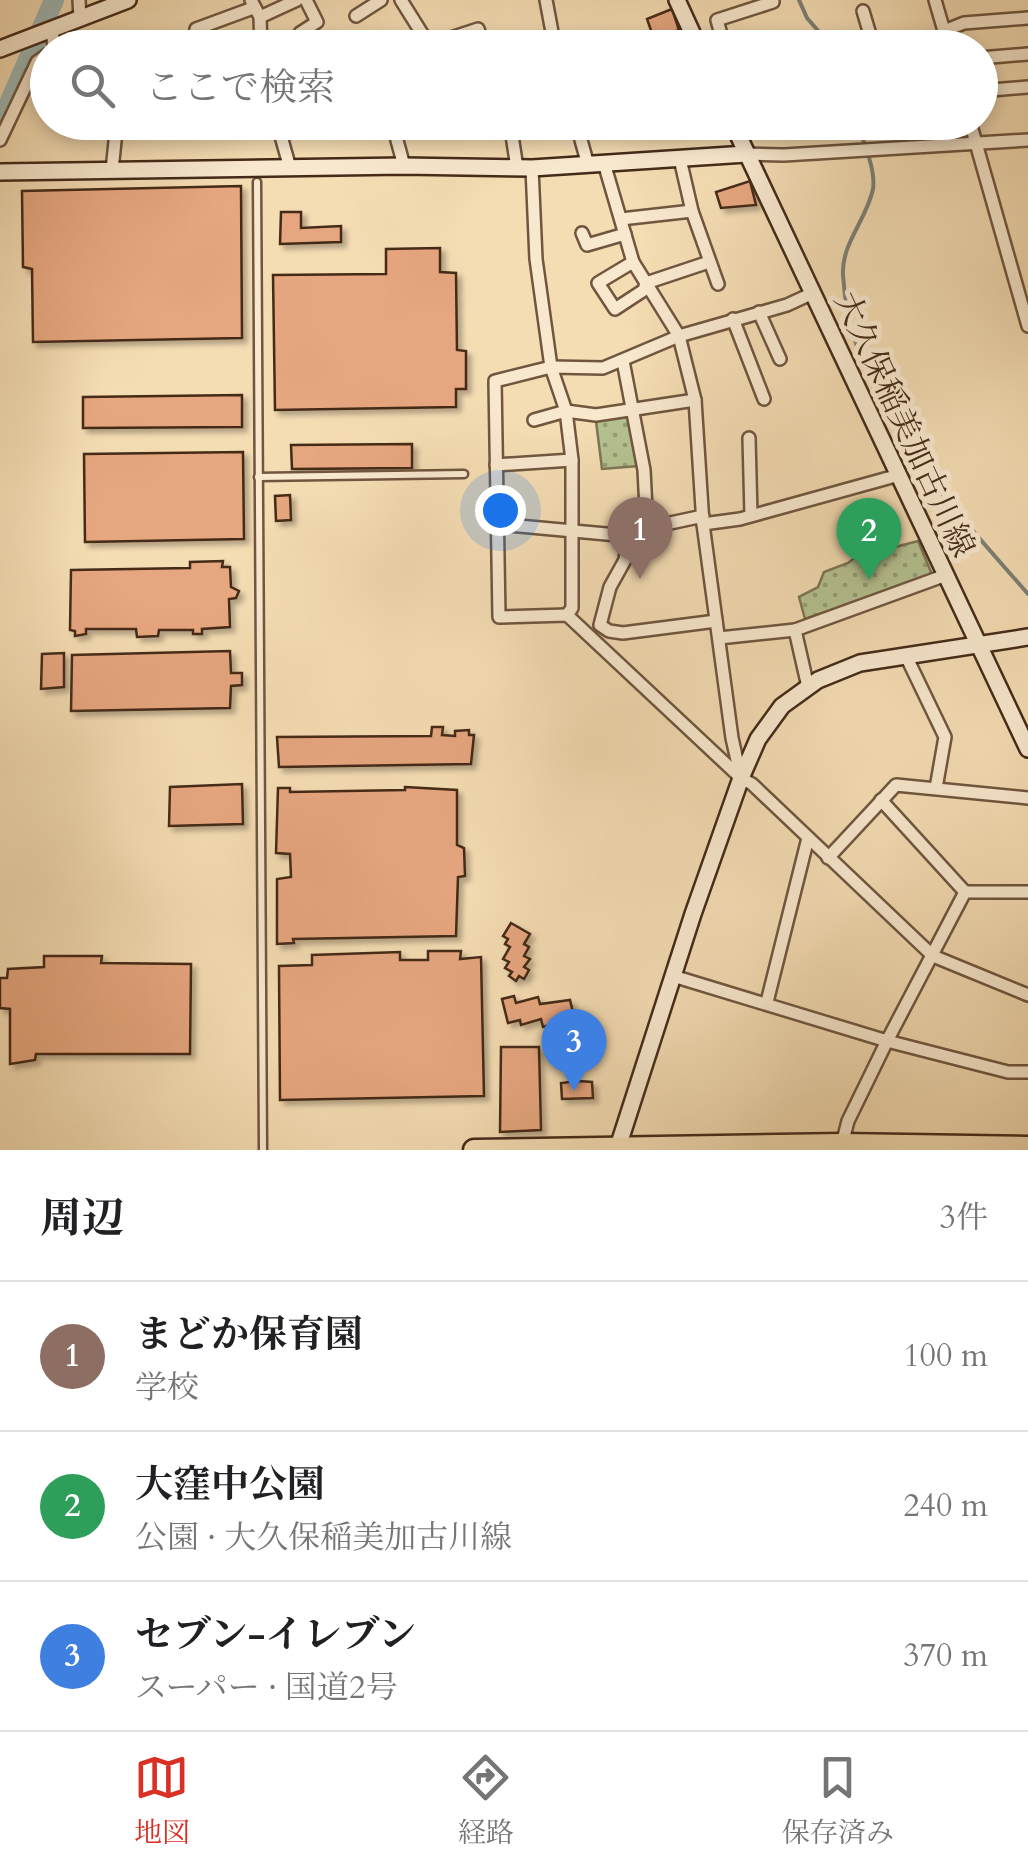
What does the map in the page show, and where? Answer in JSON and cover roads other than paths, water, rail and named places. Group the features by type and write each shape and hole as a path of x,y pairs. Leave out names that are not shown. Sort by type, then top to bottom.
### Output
{"highway":[{"path":"474,1150 1028,1146"}],"street":[{"path":"78,0 80,18"},
{"path":"52,29 128,0"},
{"path":"196,30 255,8 298,0"},
{"path":"306,0 317,22 306,30"},
{"path":"356,16 382,0"},
{"path":"401,0 420,30"},
{"path":"546,0 552,30"},
{"path":"678,0 692,30"},
{"path":"936,0 944,30"},
{"path":"720,30 717,20 772,2"},
{"path":"863,11 869,30"},
{"path":"948,30 964,23 1028,18"},
{"path":"0,50 30,38"},
{"path":"998,56 1028,54"},
{"path":"0,140 30,77"},
{"path":"998,90 1028,88"},
{"path":"112,170 115,140"},
{"path":"282,140 290,168"},
{"path":"397,140 404,166"},
{"path":"516,140 525,168 551,367 566,412 572,460 572,608 566,616"},
{"path":"585,140 620,219 633,262 680,336 695,400 703,520 732,738 741,778"},
{"name":"大久保稲美加古川線","path":"740,140 1028,749"},
{"path":"0,172 525,168 1028,140"},
{"path":"975,142 1028,326"},
{"path":"680,159 692,212 718,284"},
{"path":"620,219 692,212"},
{"path":"582,233 587,245 625,234"},
{"path":"633,262 598,283 616,309 644,290 646,283"},
{"path":"646,283 709,262"},
{"path":"812,293 787,306 680,336 602,368 551,367 495,380 499,617 566,616 752,784 933,956 1028,995"},
{"path":"759,312 780,359"},
{"path":"733,319 764,398"},
{"path":"622,361 644,470 647,528"},
{"path":"534,420 566,412 633,412 695,400"},
{"path":"749,438 751,516"},
{"path":"496,465 572,460"},
{"path":"497,524 628,536 647,528 751,516 899,475"},
{"path":"628,536 625,560 610,587 600,625 609,631 623,632 716,621"},
{"path":"718,638 795,630 946,575"},
{"path":"795,630 808,687"},
{"path":"596,643 609,631"},
{"path":"606,1149 673,976 741,778 758,739 782,706 808,687 860,663 1028,637"},
{"path":"907,658 945,737 936,788"},
{"path":"828,858 896,786 1028,798"},
{"path":"881,800 965,892 1028,892"},
{"path":"766,1002 808,838"},
{"path":"829,1146 848,1121 965,892"},
{"path":"673,976 887,1041 1008,1072 1028,1072"}],"lane":[{"path":"257,182 263,1150"},
{"path":"258,478 464,474"}],"waterway":[{"path":"41,30 54,0"},
{"path":"799,0 817,30"},
{"path":"0,124 30,55"},
{"path":"863,140 871,164 873,189 846,253 843,275 850,321 864,366 908,448 1028,594"}],"place":[{"name":"まどか保育園","path":"640,579"},
{"name":"大窪中公園","path":"869,580"},
{"name":"セブン-イレブン","path":"574,1091"}]}
